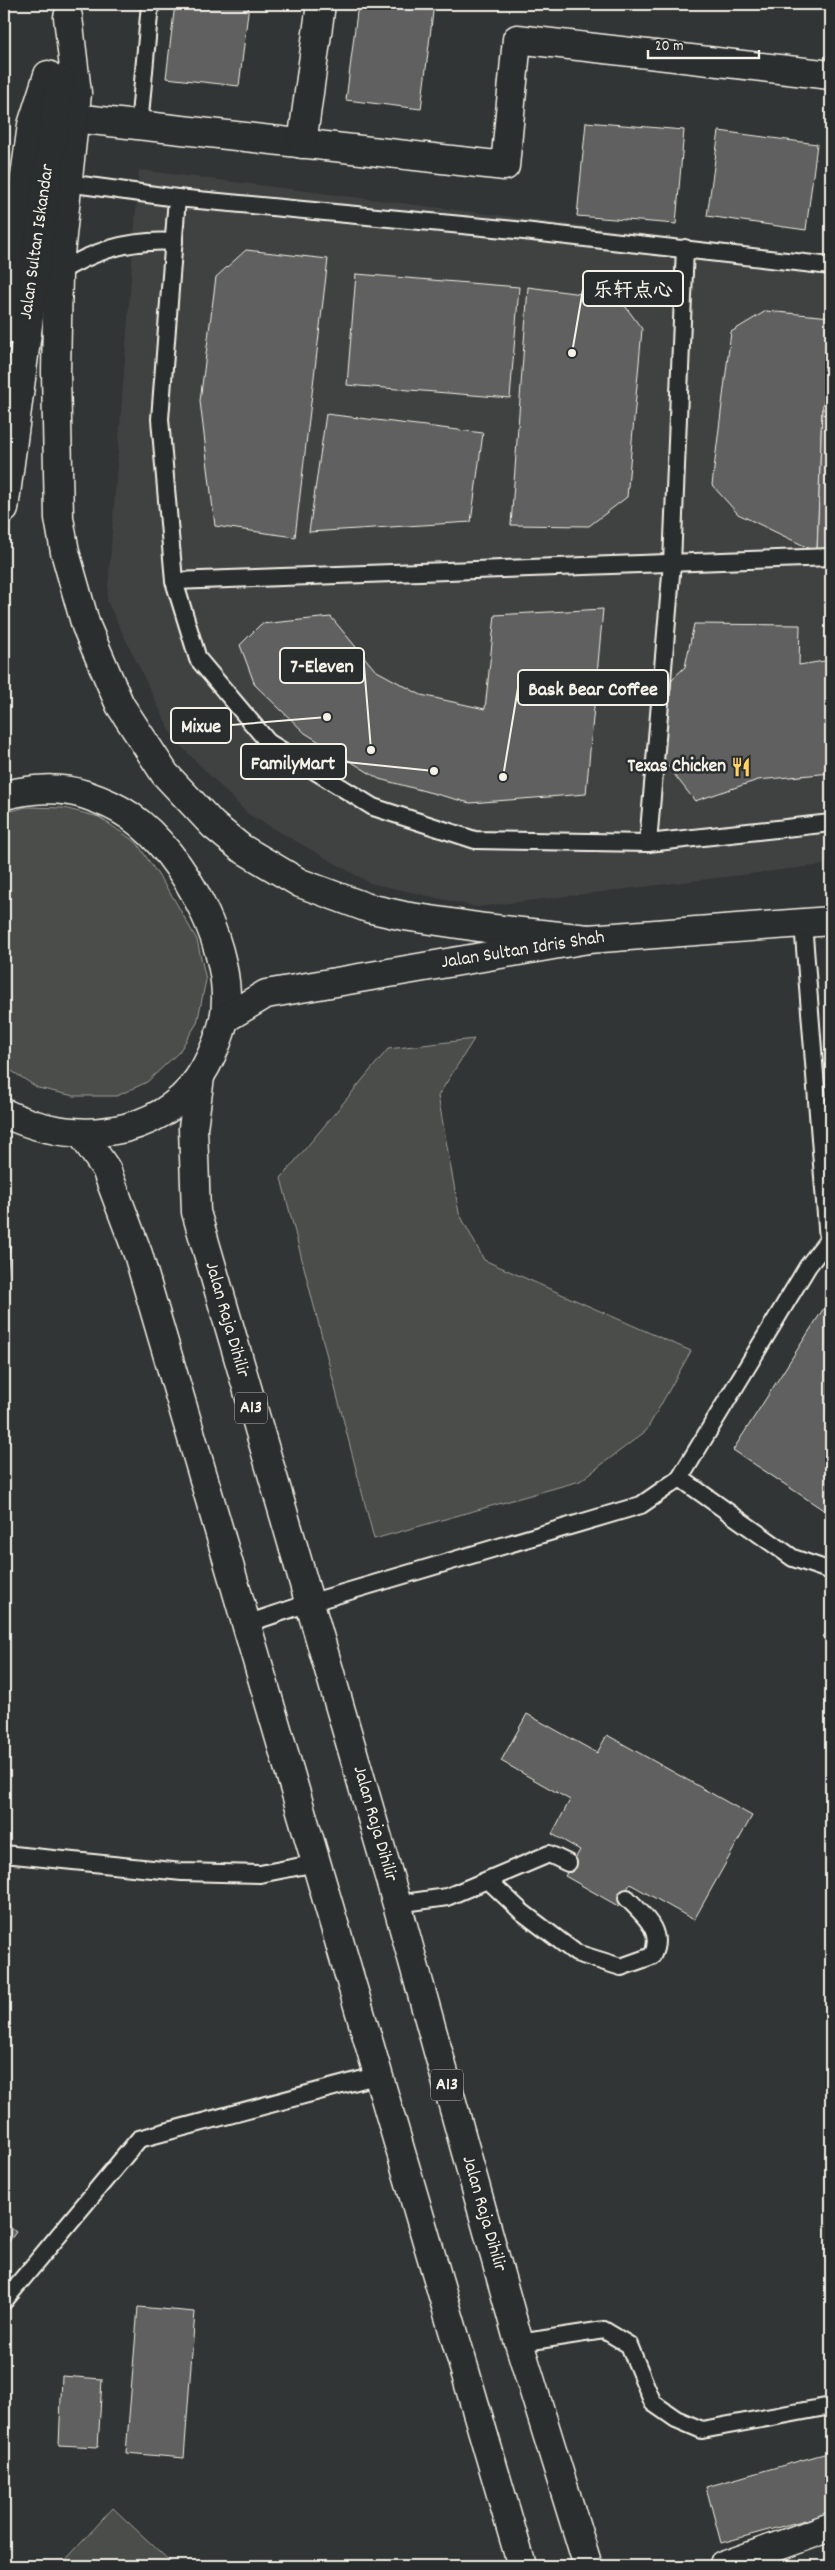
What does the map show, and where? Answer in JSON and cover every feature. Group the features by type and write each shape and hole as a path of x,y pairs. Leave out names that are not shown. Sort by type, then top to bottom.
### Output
{"main road":[{"path":"302,144 321,4"},
{"path":"69,10 76,92 58,273 56,447 58,518 65,552 86,626 99,662 120,705 165,774 214,825 241,848 300,883 368,908 440,923 588,939"},
{"path":"4,331 11,227 32,125 69,10"},
{"name":"Jalan Sultan Iskandar","path":"4,509 69,10"},
{"path":"74,118 139,127 504,166 517,39 831,75"},
{"path":"4,795 31,789 58,789 85,795 130,816 149,832 168,853 184,877 210,925 222,961 226,988 224,1019 216,1047 200,1077 179,1101 162,1114 118,1129 80,1133 39,1126 4,1113"},
{"name":"Jalan Sultan Idris Shah","path":"224,1019 266,994 588,939 831,921"},
{"name":"Jalan Raja Dihilir","path":"200,1077 194,1128 196,1212 397,1904 519,2342 588,2566"},
{"path":"80,1133 106,1169 138,1254 522,2566"},
{"path":"722,2566 831,2527"}],"lane":[{"path":"139,127 150,4"},
{"path":"67,183 178,198 685,248 831,266"},
{"path":"178,198 160,419 174,581 198,659 268,742 373,807 475,840 648,843 831,823"},
{"path":"58,273 84,257 118,246 156,241 174,242"},
{"path":"648,843 672,563 685,248"},
{"path":"174,581 831,557"},
{"path":"246,1624 309,1603 641,1505 680,1478 808,1266 830,1241 803,923"},
{"path":"680,1478 793,1558 831,1571"},
{"path":"4,1854 182,1872 250,1874 260,1874 316,1863"},
{"path":"397,1904 447,1897 489,1881 549,1854 568,1863"},
{"path":"489,1881 522,1912 576,1953 620,1967 652,1956 657,1946 654,1927 627,1898"},
{"path":"4,2301 140,2139 379,2075"},
{"path":"519,2342 604,2330 629,2345 653,2403 676,2419 702,2430 831,2406"}],"shaded area":[{"path":"139,170 831,257 831,864 477,907 370,883 248,814 174,739 107,601"},
{"path":"26,807 64,808 99,817 137,843 174,899 197,940 206,980 197,1023 179,1052 147,1082 117,1096 74,1096 38,1088 4,1066 4,813"},
{"path":"474,1039 438,1096 459,1213 484,1260 691,1351 646,1431 580,1481 374,1539 281,1178 388,1049"},
{"path":"113,2508 175,2566 60,2566"}],"building":[{"path":"175,4 249,4 239,86 166,78"},
{"path":"358,4 434,4 421,109 346,100"},
{"path":"784,4 831,4 831,9"},
{"path":"586,122 684,130 676,224 577,216"},
{"path":"719,131 817,144 806,230 707,216"},
{"path":"246,250 328,259 295,537 215,526 200,401 216,277"},
{"path":"356,274 519,287 510,398 347,385"},
{"path":"528,287 620,299 642,329 627,497 589,526 511,525"},
{"path":"766,311 831,317 831,374 822,409 817,552 738,514 712,485 731,332"},
{"path":"822,409 831,409 831,551 817,552"},
{"path":"326,414 483,433 471,522 309,532"},
{"path":"603,609 586,794 470,803 379,779 305,733 255,685 240,645 261,624 331,617 375,670 421,695 485,709 495,615"},
{"path":"694,624 800,625 799,665 831,660 831,773 758,780 695,801 663,760 672,679 685,667"},
{"path":"4,1245 10,1245 4,1309"},
{"path":"831,1297 831,1515 733,1450"},
{"path":"831,1630 831,1647 823,1636"},
{"path":"527,1714 597,1753 607,1735 752,1816 694,1920 630,1884 618,1906 565,1876 580,1850 552,1834 570,1800 501,1761"},
{"path":"4,2222 16,2232 4,2248"},
{"path":"138,2307 195,2312 184,2458 126,2453"},
{"path":"62,2376 102,2379 98,2447 59,2445"},
{"path":"831,2452 831,2513 721,2543 706,2487"}],"place":[{"name":"乐轩点心","path":"572,353"},
{"name":"Mixue","path":"327,717"},
{"name":"7-Eleven","path":"371,750"},
{"name":"Texas Chicken","path":"741,767"},
{"name":"FamilyMart","path":"434,771"},
{"name":"Bask Bear Coffee","path":"503,777"}]}
